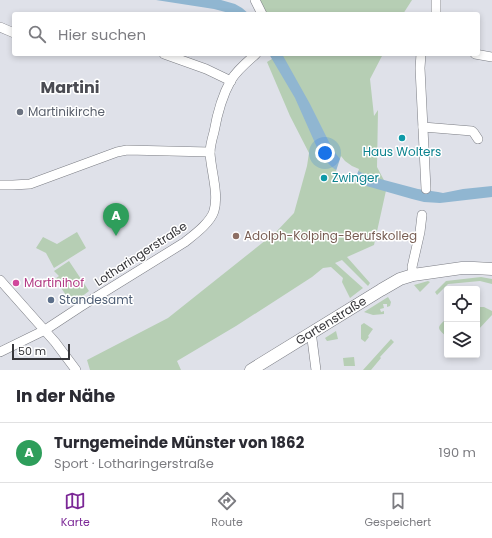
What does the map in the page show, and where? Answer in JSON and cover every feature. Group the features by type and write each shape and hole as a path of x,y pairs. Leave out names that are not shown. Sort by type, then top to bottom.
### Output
{"street":[{"path":"255,0 261,12"},
{"path":"436,0 436,12"},
{"path":"0,26 12,33"},
{"path":"480,55 492,57"},
{"path":"170,56 206,69 231,81"},
{"name":"Lotharingerstraße","path":"0,352 45,330 185,242 209,220 214,210 216,199 210,152 217,117 231,81 240,69 254,56"},
{"path":"421,56 420,68 426,189"},
{"path":"423,127 472,131 478,139"},
{"path":"0,185 30,184 117,152 127,150 210,152"},
{"path":"412,275 412,267 420,232 422,215"},
{"name":"Gartenstraße","path":"251,370 400,279 412,275 462,268 492,269"},
{"path":"0,280 45,330 76,370"},
{"path":"309,335 312,339 316,370"}],"green space":[{"path":"259,0 412,0 404,12 265,12"},
{"path":"277,56 382,56 370,79 374,116 378,110 377,167 387,186 374,245 347,257 370,283 368,286 342,260 335,263 363,288 350,298 342,282 343,278 331,267 323,268 312,277 236,326 177,361 181,370 90,370 87,360 168,318 276,232 294,213 307,166 309,153 290,116 267,62"},
{"path":"77,232 86,248 54,268 46,253 36,248 43,237 57,244"},
{"path":"69,261 89,291 72,304 55,279 59,276 54,271"},
{"path":"481,277 492,279 492,284 480,281 448,284 444,286 444,288 437,295 435,292 446,281"},
{"path":"428,281 430,282 420,292 414,285"},
{"path":"388,297 391,302 390,306 387,307 387,304 383,304 384,308 380,309 381,312 384,311 384,314 373,315 364,312"},
{"path":"480,307 484,307 492,311 492,315 480,328"},
{"path":"444,321 444,334 439,328"},
{"path":"364,323 373,329 365,342 361,339 361,325"},
{"path":"336,331 338,339 327,341 325,338"},
{"path":"391,339 394,342 380,357 381,358 371,370 363,370"},
{"path":"354,357 355,366 344,366 343,358"}],"water":[{"path":"156,0 221,0 235,4 247,12 225,12"},
{"path":"270,56 283,56 310,104 333,150 340,159 358,171 369,176 418,189 443,193 492,186 492,197 440,203 424,202 363,185 354,181 333,168 319,152 295,98"}],"pier":[{"path":"341,156 345,161 359,169 354,183 336,171"}],"place":[{"name":"Martinikirche","path":"20,112"},
{"name":"Haus Wolters","path":"402,138"},
{"name":"Zwinger","path":"324,178"},
{"name":"Turngemeinde Münster von 1862","path":"116,236"},
{"name":"Adolph-Kolping-Berufskolleg","path":"236,236"},
{"name":"Martinihof","path":"16,283"},
{"name":"Standesamt","path":"51,300"}],"district":[{"name":"Martini","path":"70,87"}]}
